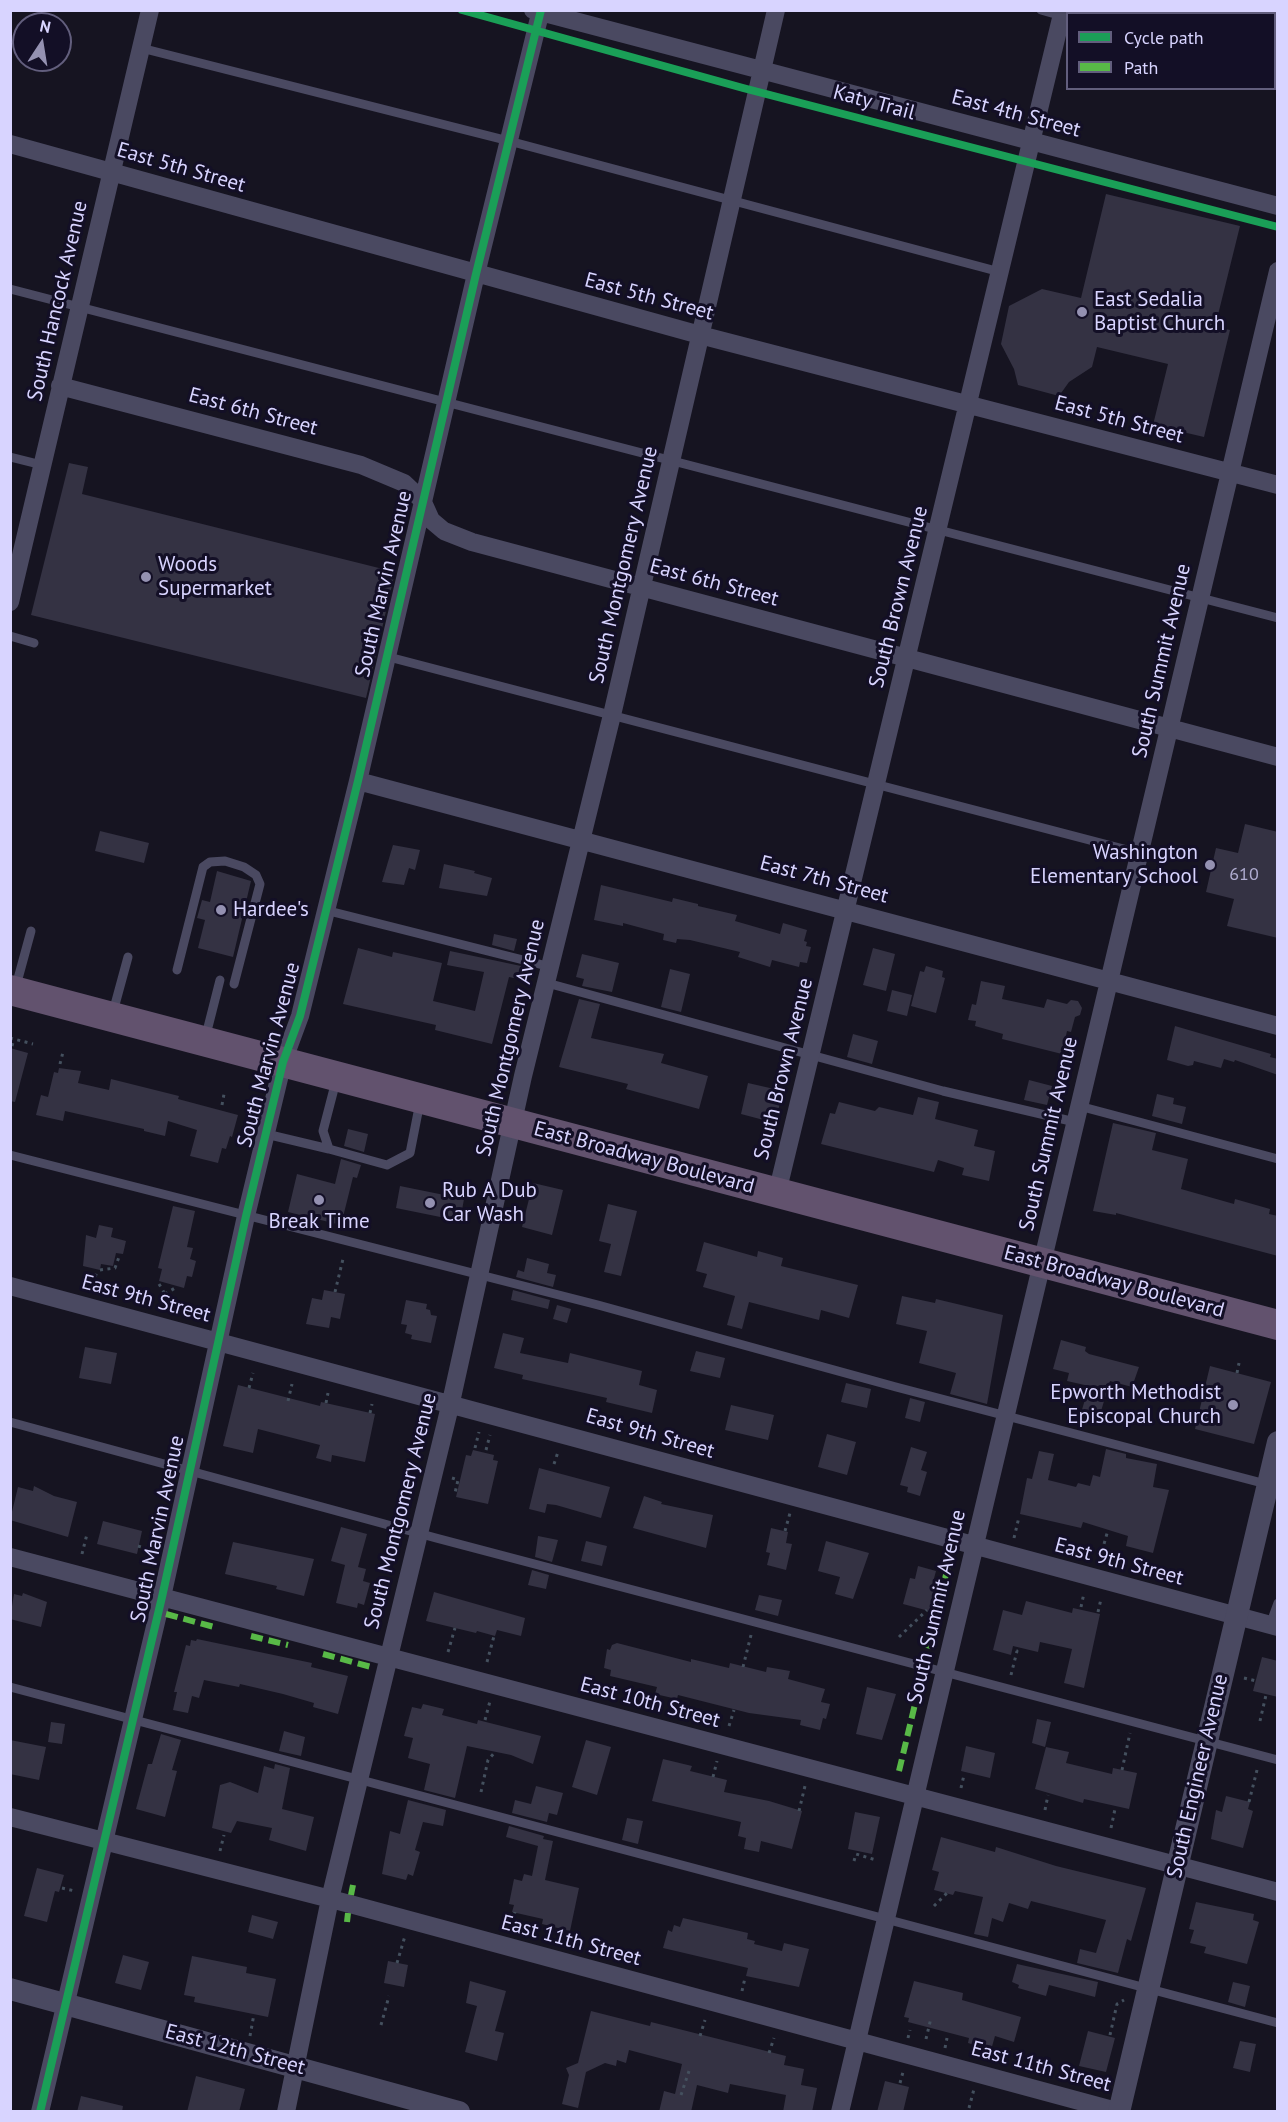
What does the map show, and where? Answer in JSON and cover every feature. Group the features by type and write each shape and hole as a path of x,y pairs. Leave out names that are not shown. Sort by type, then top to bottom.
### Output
{"highway":[{"name":"East Broadway Boulevard","path":"13,991 1278,1325"}],"street":[{"name":"South Hancock Avenue","path":"10,602 150,10"},
{"name":"South Montgomery Avenue","path":"286,2112 330,1899 451,1402 512,1123 612,715 776,10"},
{"name":"East 4th Street","path":"539,11 1278,206"},
{"name":"South Marvin Avenue","path":"40,2112 162,1597 246,1216 283,1062 300,1016 358,781 385,656 539,11"},
{"name":"South Brown Avenue","path":"777,1193 969,405 1029,141 1064,15"},
{"name":"East 5th Street","path":"10,144 700,335 1278,485"},
{"name":"South Summit Avenue","path":"840,2112 1278,271"},
{"name":"East 6th Street","path":"60,386 361,465 404,483 422,500 430,520 444,531 472,542 1278,757"},
{"name":"East 7th Street","path":"358,781 1278,1026"},
{"name":"East 9th Street","path":"10,1286 451,1402 974,1547 1274,1626"},
{"name":"South Engineer Avenue","path":"1119,2111 1138,1993 1177,1866 1236,1616 1272,1486 1278,1442"},
{"name":"East 10th Street","path":"10,1557 1278,1892"},
{"name":"East 11th Street","path":"10,1817 104,1839 1119,2111"},
{"name":"East 12th Street","path":"10,1989 459,2112"}],"lane":[{"path":"1041,10 1064,15"},
{"path":"141,48 509,141 1000,272"},
{"path":"10,289 1278,618"},
{"path":"10,458 42,465"},
{"path":"10,636 34,643"},
{"path":"385,656 1139,853"},
{"path":"177,970 203,867 210,862 225,861 244,867 256,875 260,884 234,984"},
{"path":"325,910 943,1090 1077,1114 1278,1159"},
{"path":"13,991 31,931"},
{"path":"112,1017 128,957"},
{"path":"204,1041 219,980"},
{"path":"329,1149 323,1131 337,1076"},
{"path":"266,1134 387,1164 410,1153 421,1098"},
{"path":"10,1155 480,1275 1272,1486"},
{"path":"10,1422 419,1533 1278,1760"},
{"path":"1274,1626 1278,1603"},
{"path":"10,1687 886,1919 1138,1993 1278,2023"}],"path":[{"path":"12,1046 12,1038 33,1044"},
{"path":"60,1064 63,1052"},
{"path":"222,1105 224,1094"},
{"path":"90,1296 99,1270 115,1268 119,1257"},
{"path":"335,1292 343,1259"},
{"path":"159,1284 165,1294"},
{"path":"162,1303 165,1294 175,1288"},
{"path":"1237,1373 1239,1363"},
{"path":"249,1388 253,1373"},
{"path":"288,1401 292,1384"},
{"path":"326,1403 328,1393"},
{"path":"370,1413 372,1404"},
{"path":"475,1448 479,1432"},
{"path":"486,1450 490,1435"},
{"path":"450,1478 458,1480 455,1493"},
{"path":"1014,1538 1019,1517"},
{"path":"1102,1551 1108,1530"},
{"path":"82,1554 87,1534"},
{"path":"138,1546 154,1551"},
{"path":"1081,1607 1086,1588"},
{"path":"1098,1612 1101,1599"},
{"path":"899,1637 927,1610"},
{"path":"743,1667 754,1622"},
{"path":"448,1652 455,1628"},
{"path":"487,1662 494,1636"},
{"path":"1007,1689 1017,1651 1014,1650"},
{"path":"1244,1678 1256,1681"},
{"path":"1260,1721 1266,1695"},
{"path":"729,1726 734,1710"},
{"path":"1122,1770 1131,1731"},
{"path":"481,1792 488,1760 495,1752"},
{"path":"1249,1802 1257,1770"},
{"path":"961,1788 964,1775"},
{"path":"799,1811 805,1785"},
{"path":"1045,1810 1048,1795"},
{"path":"1111,1828 1115,1809"},
{"path":"220,1851 224,1835"},
{"path":"854,1861 856,1854 876,1860"},
{"path":"62,1888 76,1891"},
{"path":"934,1906 947,1893"},
{"path":"510,1930 515,1912"},
{"path":"397,1962 405,1936"},
{"path":"742,1991 745,1978"},
{"path":"1110,2035 1117,2004 1138,1993"},
{"path":"381,2025 389,1996"},
{"path":"926,2039 931,2018"},
{"path":"700,2036 705,2020"},
{"path":"770,2053 774,2038"},
{"path":"681,2095 689,2071"}],"building":[{"name":"East Sedalia Baptist Church","path":"1106,194 1240,226 1215,327 1230,330 1204,437 1153,425 1168,364 1097,347 1092,367 1069,382 1059,396 1018,385 1014,369 1001,344 1009,306 1042,289 1081,298"},
{"path":"69,463 88,467 82,494 395,572 366,698 31,615"},
{"name":"Washington Elementary School","path":"1245,824 1278,832 1278,938 1227,926 1234,899 1206,892 1216,848 1238,853"},
{"path":"100,831 149,843 144,863 95,851"},
{"path":"393,845 420,850 415,870 409,868 404,885 382,882"},
{"path":"444,864 475,871 474,873 492,878 487,896 439,888"},
{"name":"Hardee's","path":"217,871 251,881 233,957 198,948 205,920 197,918 202,900 210,902"},
{"path":"601,885 672,902 673,898 698,904 698,906 737,915 735,921 780,934 783,923 807,930 804,941 807,942 806,946 811,947 807,963 800,962 799,967 772,960 770,967 738,957 740,952 690,940 677,939 676,943 663,940 664,934 623,923 623,926 594,920"},
{"path":"494,934 517,939 514,951 492,945"},
{"path":"358,948 392,957 393,952 442,963 433,1001 475,1011 484,972 447,965 450,951 521,966 518,979 509,977 492,1044 435,1030 436,1025 343,1004"},
{"path":"873,948 895,954 886,991 863,985"},
{"path":"582,954 619,963 612,992 582,986 584,979 576,977"},
{"path":"926,966 943,971 942,977 945,978 936,1013 911,1006 920,971 924,972"},
{"path":"670,969 690,974 681,1012 661,1007"},
{"path":"981,981 1005,986 1002,999 1044,1008 1047,999 1067,1004 1071,1000 1078,1001 1082,1008 1080,1015 1075,1017 1071,1032 1067,1031 1062,1054 1002,1039 1003,1034 975,1026 976,1021 968,1020 972,1004 976,1005"},
{"path":"892,990 912,995 907,1016 887,1011"},
{"path":"579,999 600,1004 591,1038 664,1054 661,1063 708,1076 699,1109 626,1089 628,1084 559,1067"},
{"path":"1175,1026 1271,1054 1270,1057 1278,1059 1278,1075 1235,1060 1234,1062 1224,1059 1221,1068 1194,1061 1193,1065 1188,1066 1167,1060"},
{"path":"853,1034 878,1041 872,1064 847,1057"},
{"path":"10,1048 28,1053 15,1102 10,1101"},
{"path":"59,1068 81,1071 78,1083 109,1090 111,1079 179,1096 178,1099 238,1115 232,1137 230,1136 226,1149 222,1148 218,1163 190,1156 197,1130 168,1121 165,1136 65,1111 63,1121 36,1115 41,1095 48,1097 54,1072 58,1073"},
{"path":"1029,1080 1052,1086 1047,1105 1024,1100"},
{"path":"748,1083 783,1091 775,1123 741,1114"},
{"path":"1157,1094 1174,1098 1173,1104 1186,1107 1182,1124 1152,1116"},
{"path":"918,1097 939,1102 935,1119 978,1130 974,1146 995,1151 989,1181 962,1175 964,1168 938,1160 934,1172 821,1144 830,1113 835,1114 839,1102 875,1111 879,1107 913,1115"},
{"path":"1113,1123 1156,1133 1152,1150 1188,1159 1181,1189 1234,1204 1235,1199 1270,1209 1269,1214 1278,1216 1278,1256 1116,1213 1116,1215 1093,1211"},
{"path":"348,1129 368,1134 364,1152 344,1146"},
{"name":"Break Time","path":"341,1159 361,1165 357,1178 353,1177 341,1225 288,1212 297,1174 335,1184"},
{"path":"533,1183 563,1190 552,1235 522,1227"},
{"name":"Rub A Dub Car Wash","path":"400,1186 464,1199 460,1221 396,1208"},
{"path":"608,1204 637,1211 621,1276 604,1272 611,1244 599,1241"},
{"path":"173,1206 195,1211 187,1247 193,1248 190,1259 196,1261 192,1277 187,1276 184,1288 159,1281 162,1269 158,1268"},
{"path":"99,1225 113,1228 111,1237 126,1241 123,1254 116,1253 113,1266 101,1264 100,1270 83,1266 86,1235 96,1238"},
{"path":"704,1242 757,1257 758,1251 783,1258 781,1266 858,1285 849,1318 821,1310 819,1320 749,1302 742,1329 727,1325 735,1296 703,1287 707,1274 696,1271"},
{"path":"527,1258 549,1264 547,1273 556,1275 553,1287 516,1277 518,1270 524,1272"},
{"path":"324,1290 345,1294 340,1319 331,1317 329,1328 306,1324 312,1298 322,1300"},
{"path":"513,1290 550,1300 548,1309 511,1300"},
{"path":"902,1296 935,1303 936,1299 1003,1315 987,1404 950,1394 956,1373 919,1363 927,1331 896,1324"},
{"path":"406,1300 427,1304 426,1309 430,1310 431,1315 437,1316 431,1343 411,1339 412,1335 405,1333 407,1325 401,1324"},
{"path":"557,1305 571,1309 567,1323 553,1319"},
{"path":"503,1333 524,1338 520,1353 568,1363 570,1353 642,1371 639,1385 657,1390 652,1413 606,1402 607,1398 522,1379 523,1375 494,1368"},
{"path":"1061,1340 1086,1347 1085,1351 1089,1354 1139,1367 1132,1387 1110,1381 1099,1418 1081,1413 1089,1386 1067,1381 1069,1373 1053,1369"},
{"path":"85,1347 117,1353 111,1384 79,1378"},
{"path":"696,1351 725,1358 720,1378 690,1371"},
{"name":"Epworth Methodist Episcopal Church","path":"1210,1366 1271,1382 1254,1444 1195,1429"},
{"path":"846,1383 871,1389 867,1408 841,1402"},
{"path":"238,1385 320,1406 321,1402 375,1414 365,1462 332,1455 331,1462 316,1458 320,1445 258,1429 253,1453 223,1446"},
{"path":"910,1398 925,1402 920,1422 905,1418"},
{"path":"731,1405 774,1415 768,1440 725,1430"},
{"path":"827,1434 856,1442 847,1475 818,1467"},
{"path":"911,1447 927,1452 921,1470 927,1472 920,1496 907,1492 908,1487 900,1485"},
{"path":"1106,1449 1126,1454 1126,1458 1157,1464 1153,1487 1169,1490 1153,1553 1126,1546 1128,1536 1083,1522 1081,1528 1020,1514 1027,1478 1032,1479 1039,1451 1054,1454 1048,1480 1076,1487 1078,1483 1090,1486 1093,1475 1100,1477"},
{"path":"473,1450 494,1455 493,1460 498,1461 488,1504 456,1497 466,1455 471,1456"},
{"path":"539,1468 610,1487 601,1518 556,1505 547,1504 545,1513 529,1509"},
{"path":"34,1486 54,1496 77,1502 68,1537 10,1520 18,1487 33,1491"},
{"path":"644,1496 662,1502 661,1504 713,1515 706,1548 633,1528"},
{"path":"103,1521 142,1531 137,1554 97,1544"},
{"path":"341,1527 367,1534 358,1567 366,1569 363,1581 370,1583 364,1605 358,1603 357,1608 336,1603 345,1565 331,1561"},
{"path":"771,1528 788,1532 786,1543 792,1544 786,1570 767,1565 770,1553 766,1552"},
{"path":"538,1536 558,1540 552,1562 535,1557"},
{"path":"586,1541 607,1546 602,1566 581,1561"},
{"path":"826,1541 869,1553 853,1599 835,1594 840,1577 818,1571"},
{"path":"233,1542 314,1559 304,1596 276,1589 277,1586 225,1574"},
{"path":"918,1566 936,1571 932,1586 936,1587 929,1611 903,1604 910,1578 915,1579"},
{"path":"532,1570 549,1575 546,1589 528,1585"},
{"path":"434,1592 525,1618 521,1636 497,1630 495,1636 477,1631 476,1633 426,1621"},
{"path":"23,1593 47,1602 41,1627 10,1619 14,1594 22,1596"},
{"path":"759,1595 782,1600 778,1616 755,1610"},
{"path":"1026,1601 1072,1613 1073,1608 1100,1614 1084,1688 1064,1683 1072,1649 1040,1642 1038,1652 1013,1646 1011,1655 993,1650 1003,1610 1022,1615"},
{"path":"197,1639 312,1663 311,1667 348,1676 338,1714 313,1707 314,1703 283,1694 240,1684 239,1687 204,1680 199,1698 192,1696 188,1713 173,1710 177,1692 174,1692 186,1645 190,1646 191,1640 196,1641"},
{"path":"617,1643 691,1662 691,1659 729,1668 730,1663 766,1672 767,1667 790,1671 788,1679 825,1689 821,1702 830,1704 826,1719 823,1718 820,1730 800,1725 801,1720 749,1713 678,1695 677,1699 655,1694 657,1687 610,1676 611,1670 604,1668 607,1649 610,1650 612,1645"},
{"path":"1262,1657 1278,1661 1278,1697 1253,1691"},
{"path":"867,1687 896,1694 882,1740 856,1734"},
{"path":"423,1704 444,1709 442,1715 477,1724 478,1720 541,1736 533,1764 511,1755 467,1746 455,1798 424,1790 430,1764 408,1758 413,1738 404,1736 412,1707 421,1709"},
{"path":"1037,1719 1051,1722 1045,1747 1032,1743"},
{"path":"51,1722 65,1724 62,1744 48,1742"},
{"path":"284,1731 305,1737 301,1756 279,1751"},
{"path":"161,1734 181,1740 172,1770 177,1771 165,1817 136,1809 148,1764 152,1764"},
{"path":"10,1740 46,1747 39,1780 10,1774"},
{"path":"586,1740 611,1747 597,1795 572,1787"},
{"path":"966,1746 995,1753 990,1778 961,1771"},
{"path":"1046,1747 1069,1752 1066,1763 1112,1774 1113,1768 1137,1773 1129,1809 1084,1799 1083,1803 1035,1789"},
{"path":"663,1759 692,1766 690,1771 727,1780 724,1792 769,1801 802,1811 792,1849 761,1841 759,1852 744,1849 746,1838 738,1836 741,1822 652,1801"},
{"path":"275,1764 290,1768 282,1809 314,1817 306,1851 269,1840 272,1828 237,1821 231,1833 212,1828 220,1785 230,1782 258,1793 264,1766 274,1769"},
{"path":"536,1786 563,1793 557,1815 549,1813 547,1822 512,1813 515,1800 531,1804"},
{"path":"1226,1796 1250,1802 1248,1809 1253,1811 1243,1848 1211,1839 1216,1810 1222,1812"},
{"path":"408,1800 446,1810 443,1826 423,1822 415,1850 420,1852 413,1876 408,1874 406,1880 382,1874 390,1831 400,1834"},
{"path":"855,1812 880,1817 872,1854 848,1849"},
{"path":"627,1818 643,1821 638,1844 622,1840"},
{"path":"509,1826 544,1836 543,1839 553,1841 545,1880 579,1888 570,1931 542,1924 543,1919 512,1912 514,1905 509,1904 514,1879 522,1881 524,1874 532,1876 538,1846 506,1837"},
{"path":"941,1837 995,1852 996,1847 1056,1866 1146,1888 1131,1941 1127,1939 1118,1973 1077,1963 1080,1949 1096,1953 1106,1920 1031,1901 1028,1909 1009,1903 1003,1922 992,1918 988,1937 974,1934 983,1897 955,1891 953,1895 934,1890 939,1872 932,1870"},
{"path":"37,1868 64,1875 59,1892 55,1891 47,1922 24,1916"},
{"path":"1196,1902 1254,1914 1253,1920 1259,1922 1247,1964 1204,1953 1206,1947 1190,1943 1194,1930 1189,1929"},
{"path":"252,1915 278,1922 273,1939 248,1932"},
{"path":"683,1918 748,1933 747,1939 755,1941 754,1944 782,1951 784,1943 809,1949 799,1987 746,1976 748,1968 663,1948 668,1930 672,1932 674,1925 680,1927"},
{"path":"123,1955 149,1962 141,1990 115,1983"},
{"path":"192,1956 247,1967 246,1973 276,1979 268,2017 194,2002 195,1997 184,1995"},
{"path":"388,1961 408,1965 404,1987 384,1983"},
{"path":"1017,1964 1098,1982 1095,1997 1049,1985 1046,1996 1018,1988 1019,1985 1012,1982"},
{"path":"470,1981 506,1991 495,2031 504,2033 497,2061 465,2052 477,2006 466,2003"},
{"path":"914,1981 963,1993 962,2000 1021,2017 1014,2042 995,2036 991,2050 968,2043 969,2038 908,2022 909,2018 904,2017"},
{"path":"1233,1982 1250,1986 1245,2007 1228,2002"},
{"path":"591,2011 650,2026 651,2022 786,2056 784,2065 804,2069 801,2085 817,2088 812,2112 783,2112 786,2095 730,2084 728,2093 697,2085 691,2112 659,2112 664,2091 675,2094 682,2064 629,2050 626,2063 617,2060 616,2066 605,2063 586,2072 578,2108 562,2104 569,2075 566,2068 578,2063"},
{"path":"1088,2031 1115,2038 1106,2072 1079,2066"},
{"path":"1240,2041 1256,2044 1250,2072 1233,2068"},
{"path":"196,2076 245,2089 239,2112 187,2112"},
{"path":"885,2081 909,2087 903,2112 877,2112"},
{"path":"81,2096 123,2106 122,2112 77,2112"}],"marked path":[{"path":"899,1771 950,1558"},
{"path":"166,1614 218,1628"},
{"path":"251,1636 288,1645"},
{"path":"323,1654 375,1668"},
{"path":"351,1895 353,1885"},
{"path":"347,1922 348,1913"}],"cycle path":[{"name":"Katy Trail","path":"462,10 743,88 1278,227"},
{"path":"40,2112 162,1597 246,1216 283,1062 300,1016 358,781 476,274 541,10"}],"place":[{"name":"East Sedalia Baptist Church","path":"1082,312"},
{"name":"Woods Supermarket","path":"146,577"},
{"name":"Washington Elementary School","path":"1210,865"},
{"name":"Hardee's","path":"221,910"},
{"name":"Break Time","path":"319,1200"},
{"name":"Rub A Dub Car Wash","path":"430,1203"},
{"name":"Epworth Methodist Episcopal Church","path":"1233,1405"}]}
